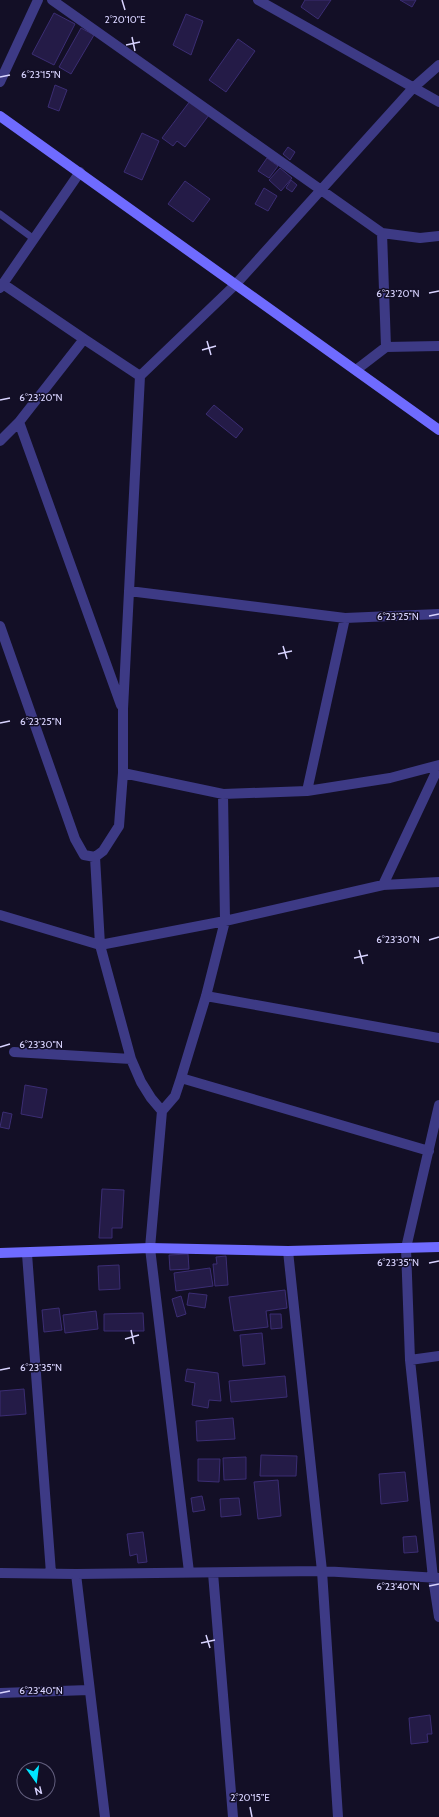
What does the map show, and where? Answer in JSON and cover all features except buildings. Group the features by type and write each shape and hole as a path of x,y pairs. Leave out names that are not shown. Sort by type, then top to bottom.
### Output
{"main road":[{"path":"0,116 439,430"},
{"path":"0,1253 27,1254 150,1248 288,1251 439,1247"}],"street":[{"path":"0,82 38,0"},
{"path":"52,0 382,233 420,238 439,236"},
{"path":"258,0 439,102"},
{"path":"0,626 75,839 84,855 95,857 103,851 119,826 123,773 123,709 140,376 236,284 413,88 439,64"},
{"path":"80,172 1,286 140,376"},
{"path":"382,233 386,347"},
{"path":"0,441 19,422 84,339"},
{"path":"356,370 386,347 439,346"},
{"path":"19,422 123,709"},
{"path":"129,591 345,618 439,614"},
{"path":"307,791 345,618"},
{"path":"123,773 223,794 307,791 390,778 439,765"},
{"path":"383,885 439,765"},
{"path":"189,1572 150,1248 162,1111 175,1096 181,1078 206,996 225,921 223,794"},
{"path":"95,857 100,945 131,1059 141,1082 151,1098 162,1111"},
{"path":"0,915 100,945 225,921 383,885 439,882"},
{"path":"206,996 439,1038"},
{"path":"14,1052 131,1059"},
{"path":"181,1078 429,1151"},
{"path":"439,1105 406,1248 410,1360 436,1578 439,1617"},
{"path":"288,1251 322,1571 338,1817"},
{"path":"27,1254 50,1573"},
{"path":"410,1360 439,1356"},
{"path":"0,1573 76,1574 322,1571 436,1578"},
{"path":"213,1573 233,1817"},
{"path":"76,1574 105,1817"},
{"path":"0,1693 89,1690"}],"lane":[{"path":"0,214 34,239"}]}
